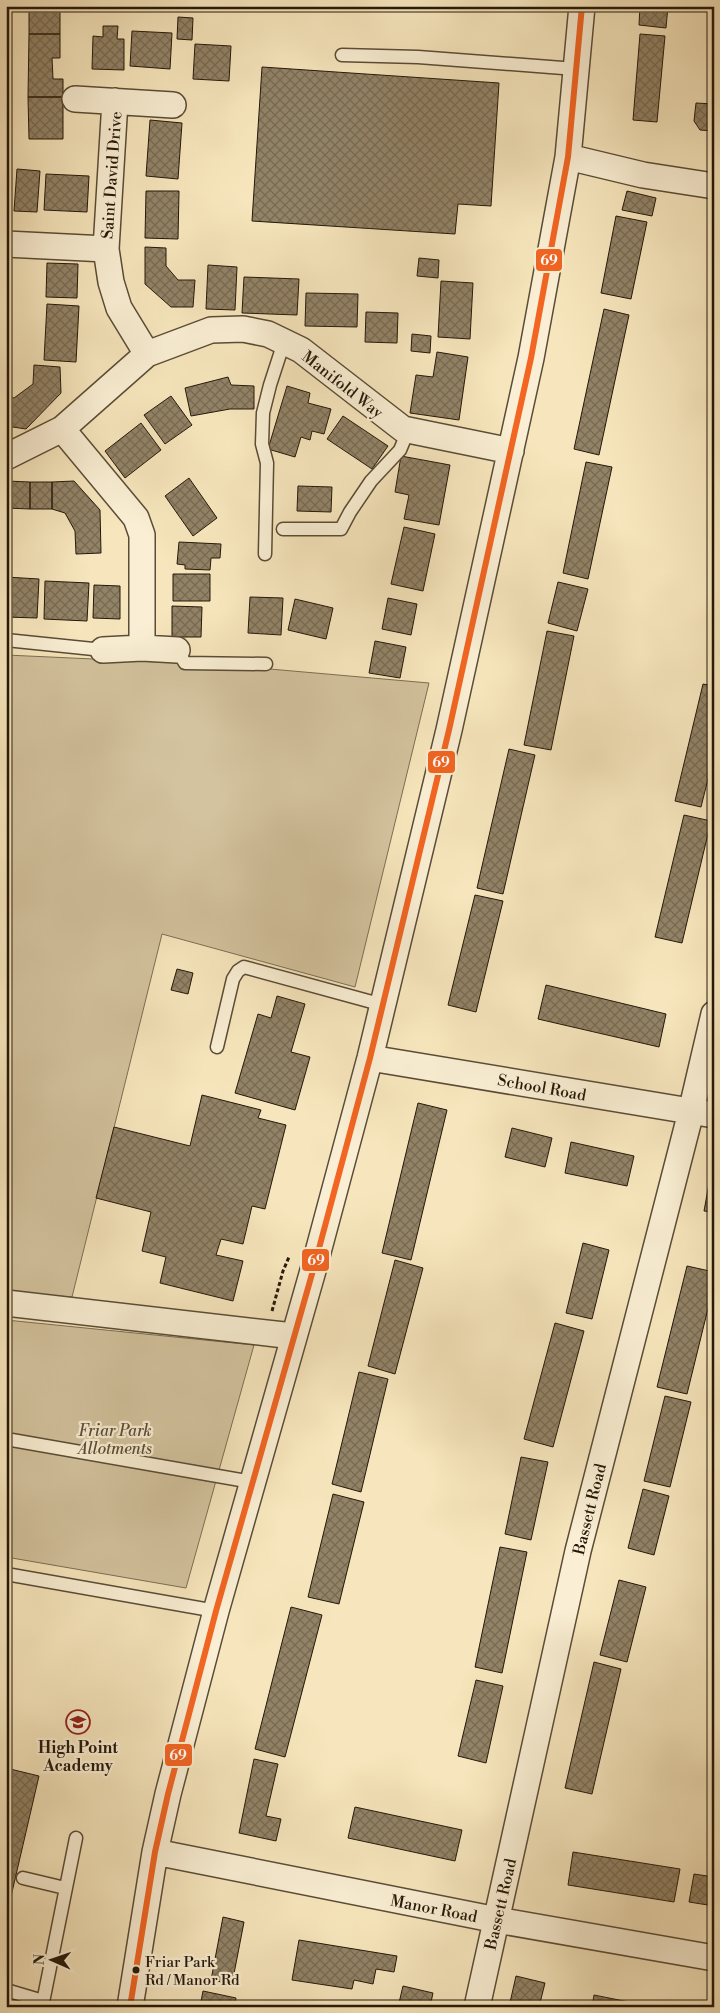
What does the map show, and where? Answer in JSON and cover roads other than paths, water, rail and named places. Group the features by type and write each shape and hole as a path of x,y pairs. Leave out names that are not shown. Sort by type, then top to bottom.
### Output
{"street":[{"path":"130,2007 155,1852 168,1794 216,1611 370,1058 449,730 532,358 568,158 582,6"},
{"name":"Saint David Drive","path":"75,99 173,105"},
{"name":"Saint David Drive","path":"115,102 106,249 111,282 119,308 147,354"},
{"path":"568,158 643,175 714,186"},
{"path":"6,244 106,249"},
{"name":"Manifold Way","path":"147,354 211,330 243,330 268,334 301,350 391,422 408,431 511,451"},
{"path":"6,457 62,429 147,354"},
{"path":"62,429 136,518 142,535 142,648"},
{"path":"103,650 142,648 177,650"},
{"name":"Bassett Road","path":"476,2007 497,1920 578,1551 702,1113 714,1014"},
{"name":"School Road","path":"370,1058 702,1113"},
{"path":"6,1303 293,1336"},
{"name":"Manor Road","path":"155,1852 497,1920 714,1958"}],"lane":[{"path":"342,55 418,58 576,70"},
{"path":"265,554 267,463 262,444 263,413 284,342"},
{"path":"283,528 341,529 371,481 400,450 408,431"},
{"path":"6,640 103,650"},
{"path":"177,650 185,663 266,664"},
{"path":"217,1047 233,979 238,971 244,967 383,1005"},
{"path":"6,1438 252,1482"},
{"path":"6,1574 216,1611"},
{"path":"6,1990 43,2004 76,1838"},
{"path":"22,1878 66,1888"}],"place":[{"name":"High Point Academy","path":"78,1722"},
{"name":"Friar Park Rd / Manor Rd","path":"136,1970"}],"park label":[{"name":"Friar Park Allotments","path":"115,1439"}]}
